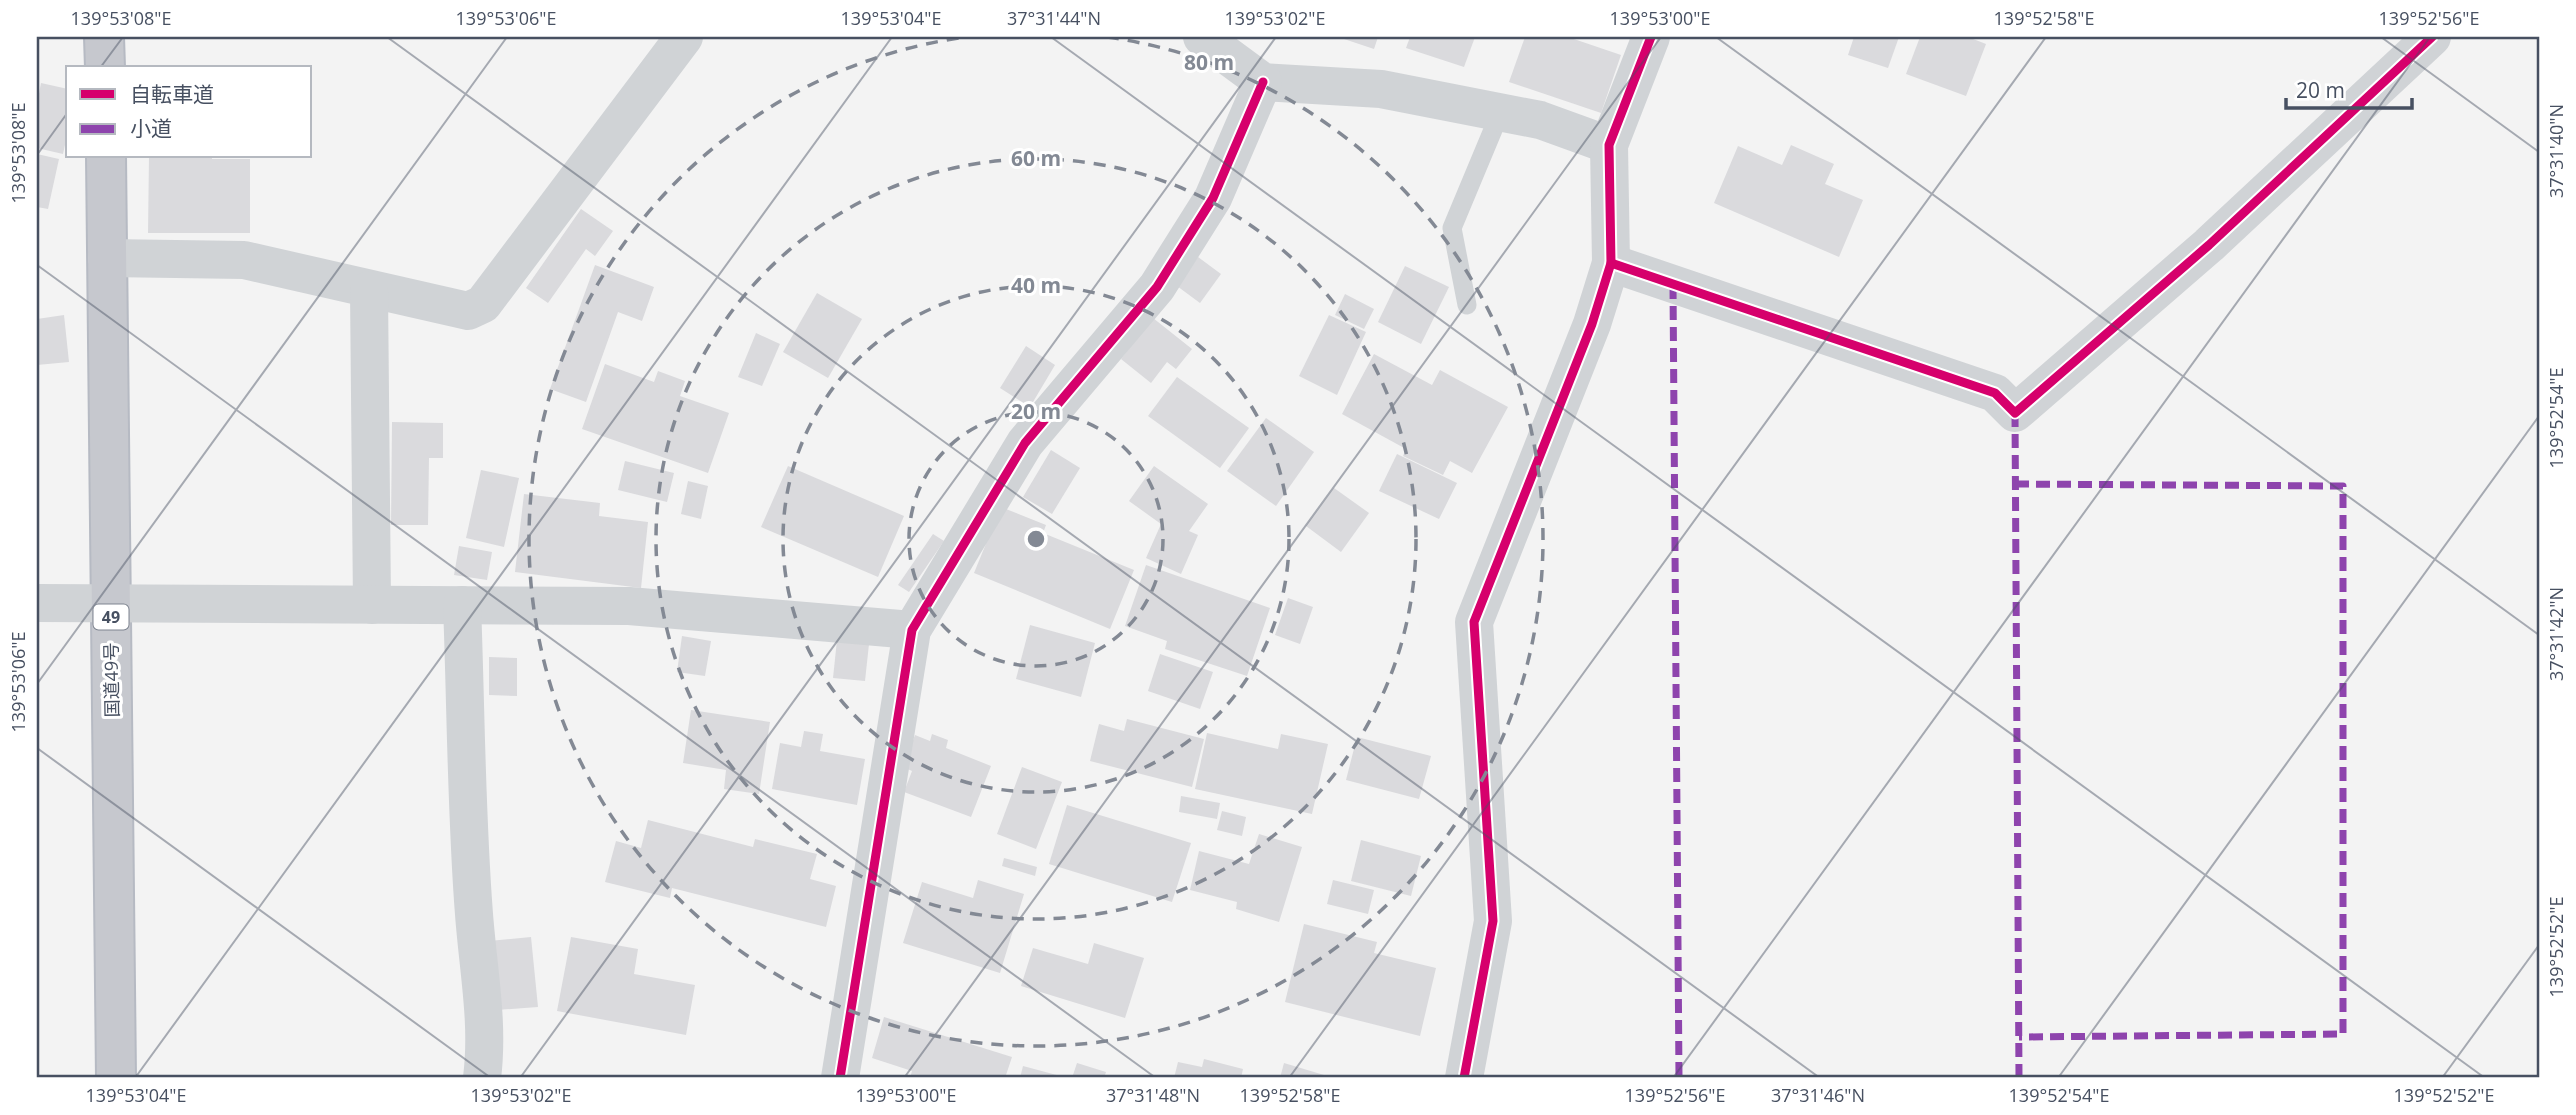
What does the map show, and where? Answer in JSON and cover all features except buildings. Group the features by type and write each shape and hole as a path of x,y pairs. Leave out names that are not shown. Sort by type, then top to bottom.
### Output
{"highway":[{"path":"104,37 105,66"},
{"name":"国道49号","path":"106,158 116,1078"}],"street":[{"path":"107,258 244,260 468,311 483,304 684,37"},
{"path":"1202,37 1263,82 1381,89 1541,120 1609,145"},
{"path":"1464,1078 1493,921 1474,622 1592,324 1611,263 1609,145 1651,37"},
{"path":"1611,263 1995,393 2015,413 2209,245 2432,37"},
{"path":"840,1078 912,630 1025,443 1157,288 1213,198 1263,82"},
{"path":"369,290 372,605"},
{"path":"37,603 629,606 912,630"},
{"path":"462,605 474,913 485,1024 482,1078"}],"lane":[{"path":"1467,305 1452,228 1500,113"}],"marked path":[{"path":"1673,285 1679,1078"},
{"path":"2015,413 2019,1078"},
{"path":"2015,484 2343,486 2343,1034 2019,1037"}],"cycle path":[{"path":"1464,1078 1493,921 1474,622 1592,324 1611,263 1609,145 1651,37"},
{"path":"1611,263 1995,393 2015,413 2209,245 2432,37"},
{"path":"840,1078 912,630 1025,443 1157,287 1213,198 1263,82"}]}
